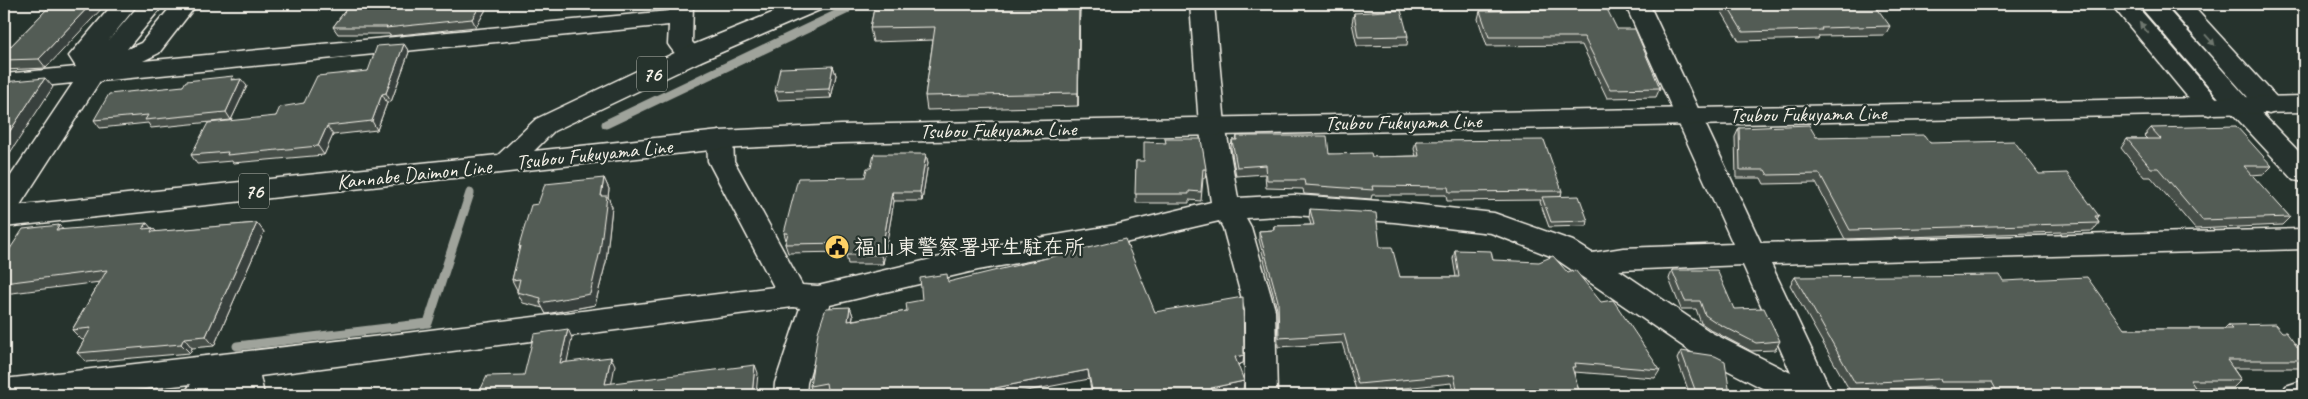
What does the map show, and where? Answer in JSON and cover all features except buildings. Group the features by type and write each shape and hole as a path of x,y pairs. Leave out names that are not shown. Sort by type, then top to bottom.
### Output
{"street":[{"path":"93,73 81,56 126,4"},
{"path":"4,216 10,200 93,73 152,4"},
{"path":"93,73 150,48 185,4"},
{"name":"Kannabe Daimon Line","path":"4,216 504,164 545,125 692,55 814,4"},
{"path":"1202,4 1212,125 1226,208 1237,227 1260,310 1261,395"},
{"path":"1637,4 1817,395"},
{"path":"2123,4 2209,106"},
{"path":"2150,4 2240,106 2304,172"},
{"path":"2178,4 2269,105"},
{"path":"4,82 681,10 680,44 692,55"},
{"name":"Tsubou Fukuyama Line","path":"504,164 720,140 841,134 2304,104"},
{"path":"720,140 721,161 805,296 790,395"},
{"path":"4,392 242,366 805,296 978,259 1116,235 1226,208 1294,205 1394,212 1494,223 1563,249 1588,264 1701,342 1775,380 1811,395"},
{"path":"1588,264 1623,259 1751,254 2304,239"},
{"path":"198,395 242,366"},
{"path":"242,366 248,395"},
{"path":"2297,395 2304,393"}],"waterway":[{"path":"606,124 846,10"},
{"path":"237,346 428,323 470,193"},
{"path":"158,395 162,394"}],"place":[{"name":"福山東警察署坪生駐在所","path":"837,247"}]}
